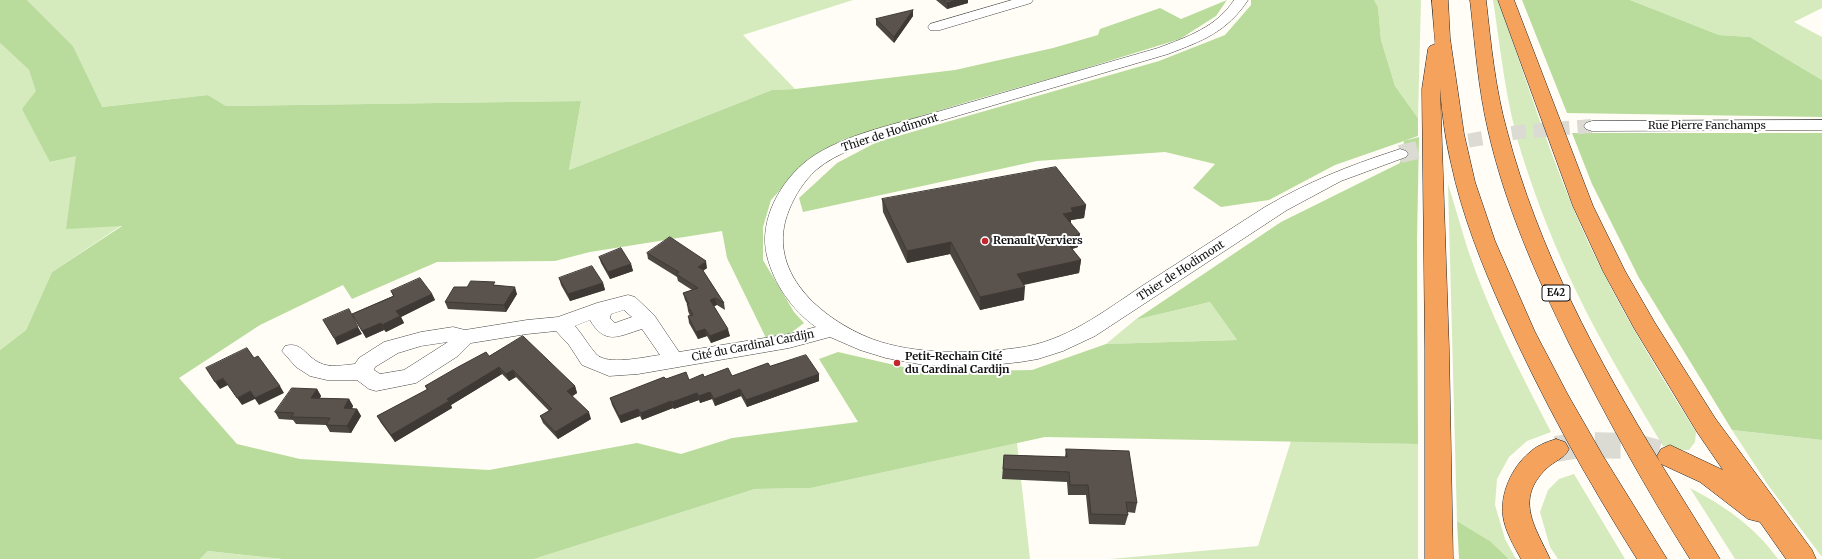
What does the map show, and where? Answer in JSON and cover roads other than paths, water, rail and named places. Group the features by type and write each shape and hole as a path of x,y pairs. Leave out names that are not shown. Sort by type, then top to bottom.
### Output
{"highway":[{"name":"E42","path":"1478,0 1486,64 1497,130 1518,198 1541,261 1612,404 1706,559"},
{"path":"1506,0 1583,206 1614,271 1646,328 1706,424 1802,559"},
{"path":"1439,559 1437,349 1430,89 1440,11"},
{"path":"1440,11 1456,142 1470,197 1489,254 1523,331 1556,399 1624,516 1653,559"},
{"path":"1536,559 1517,522 1515,498 1520,484 1535,462 1556,449"},
{"path":"1670,456 1708,474 1740,496 1779,528"}],"street":[{"path":"935,27 1026,0"},
{"name":"Thier de Hodimont","path":"1241,0 1235,11 1221,24 1201,37 1163,51 886,132 844,146 809,168 781,203 773,229 773,251 783,278 800,304 833,329 865,345 900,354 937,359 1020,355 1047,350 1086,333 1270,212 1337,176 1400,154"},
{"name":"Rue Pierre Fanchamps","path":"1592,126 1822,125"},
{"path":"465,337 451,351 409,377 376,384 363,373 366,363 391,348 421,338 453,334 465,337 527,327 561,324 604,308 599,320 612,331 647,320 673,359"},
{"name":"Cité du Cardinal Cardijn","path":"561,324 576,340 589,360 609,368 638,366 673,359 692,358 790,341 833,329"},
{"path":"292,351 303,362 317,371 354,373 364,370"}],"tunnel":[{"path":"1428,148 1519,132 1592,126"},
{"path":"1400,154 1428,148"},
{"path":"1556,449 1580,445 1632,446 1670,456"}],"place":[{"name":"Renault Verviers","path":"985,241"},
{"name":"Petit-Rechain Cité du Cardinal Cardijn","path":"897,363"}]}
